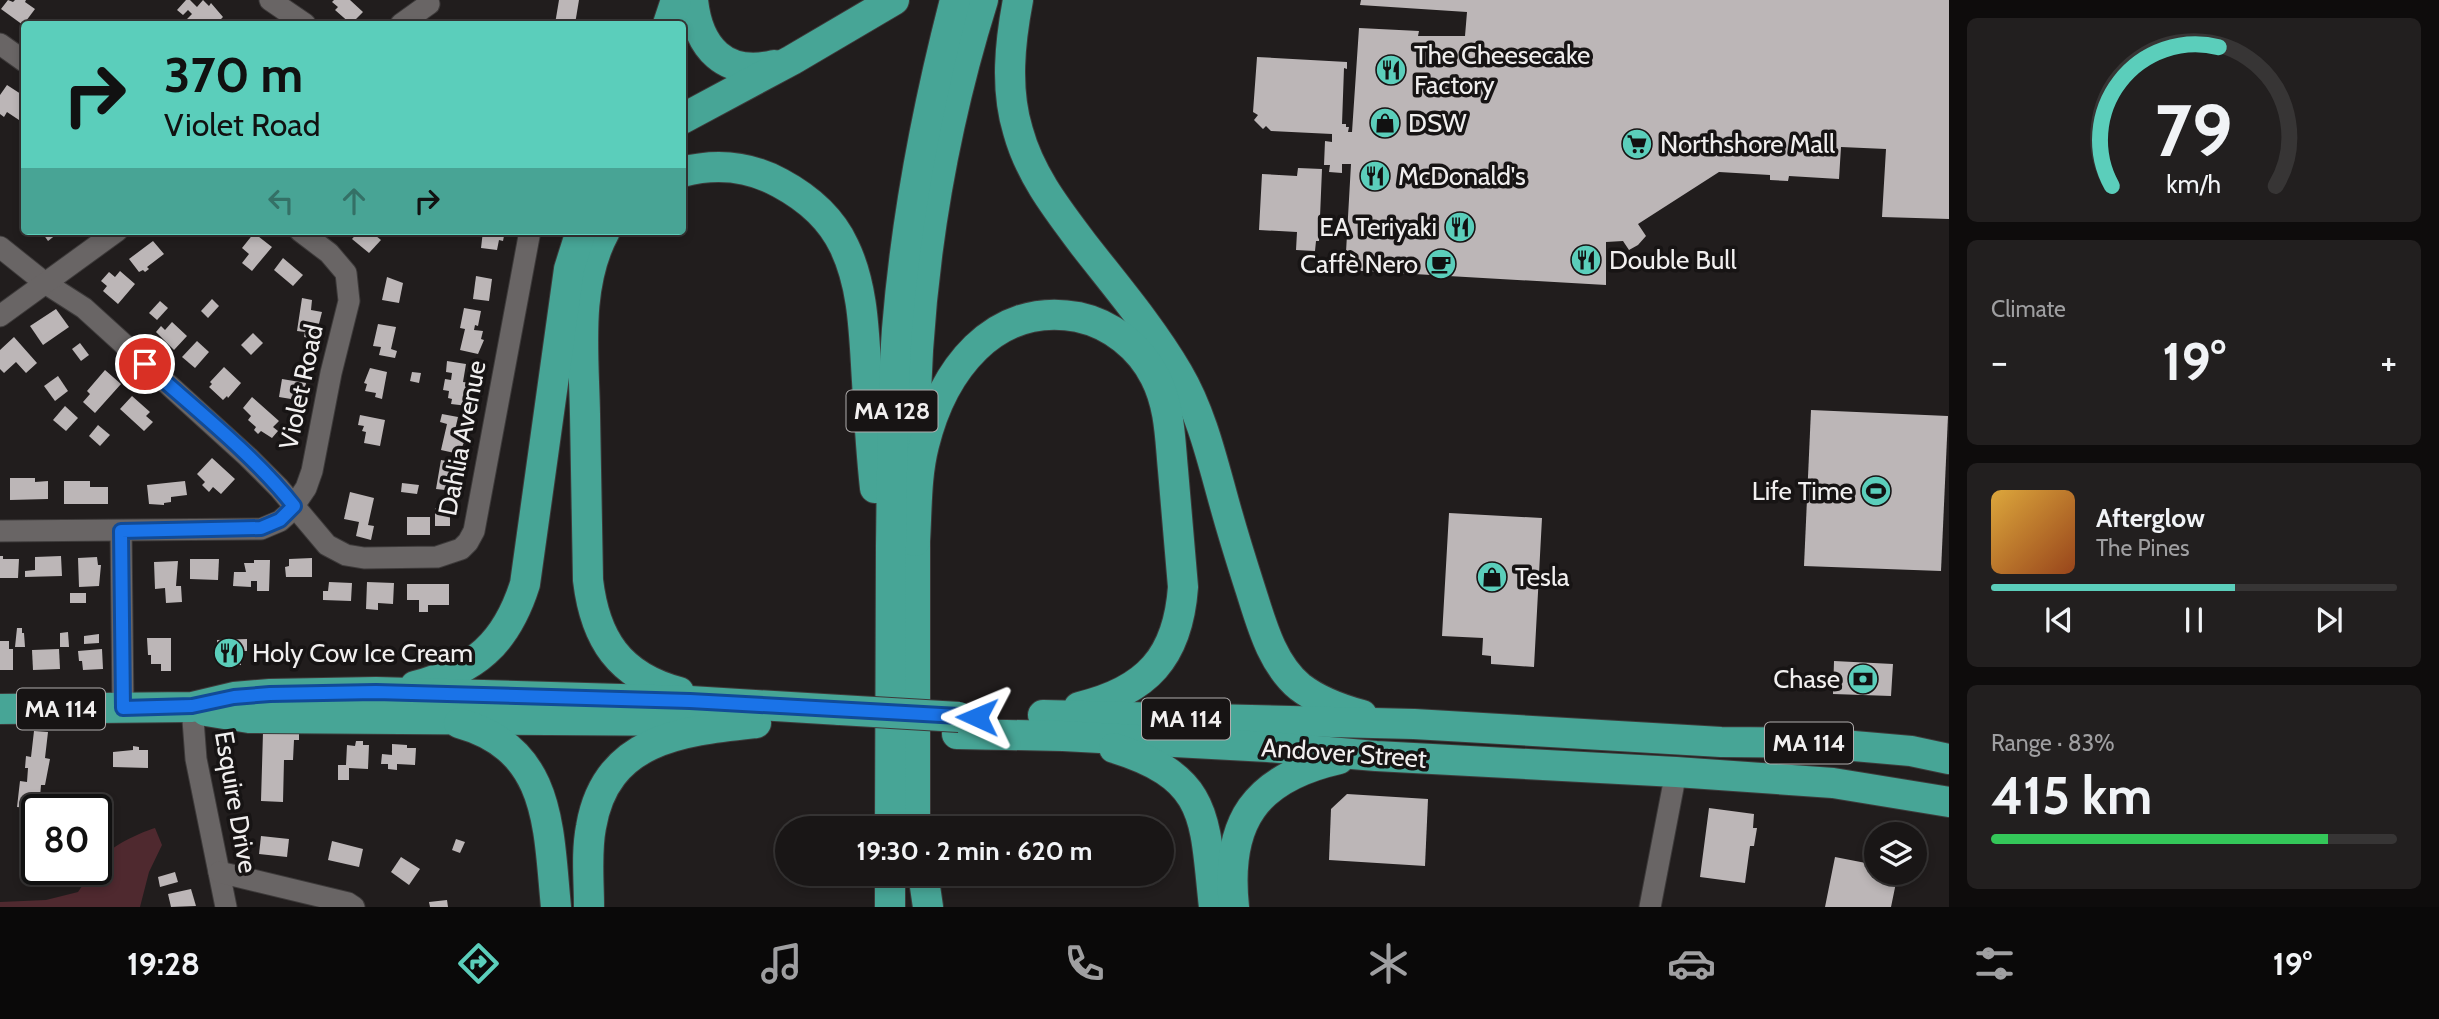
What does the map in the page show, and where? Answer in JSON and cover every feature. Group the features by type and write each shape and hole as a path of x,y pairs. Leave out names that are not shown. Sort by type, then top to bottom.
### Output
{"highway":[{"path":"669,21 676,0"},
{"path":"693,0 694,14 707,43 716,55 730,64 746,69 792,60"},
{"path":"686,116 792,60 894,0"},
{"name":"MA 128","path":"908,816 891,629 892,413 910,213 926,123 955,0"},
{"name":"MA 128","path":"909,816 915,400 922,304 948,135 961,78 984,0"},
{"path":"1018,0 1012,39 1010,87 1017,130 1024,150 1054,206 1151,331 1179,374 1209,449 1231,528 1271,647 1299,686 1321,701 1342,710 1414,724"},
{"path":"686,171 720,166 746,169 772,178 797,192 814,206 844,245 858,290 863,321 870,439 891,629"},
{"path":"376,692 436,680 479,659 507,628 517,608 525,584 569,268 580,235"},
{"path":"603,235 596,246 587,278 584,342 588,580 596,624 606,642 620,658 647,681 754,713"},
{"path":"915,541 919,479 923,448 930,424 957,368 986,338 1004,326 1025,318 1066,315 1085,318 1118,334 1144,359 1155,376 1167,412 1183,587 1181,612 1175,634 1165,654 1150,672 1133,686 1114,697 1038,715"},
{"name":"Andover Street","path":"0,709 192,706 246,696 376,692 958,726 1063,736 1376,756 1676,772 1843,784 1944,801"},
{"name":"Andover Street","path":"192,706 249,718 754,713"},
{"path":"589,907 588,852 591,826 597,803 622,765 655,742 754,713"},
{"name":"Andover Street","path":"958,726 1038,715 1414,724 1683,740 1848,745 1942,757"},
{"path":"435,718 483,731 501,743 529,772 540,792 548,830 556,907"},
{"path":"1063,736 1099,743 1154,763 1172,773 1186,787 1205,824 1214,907"},
{"path":"1676,772 1683,740"},
{"path":"1234,907 1231,868 1235,843 1241,825 1269,789 1287,776 1310,766 1338,759 1376,756"},
{"path":"1942,757 1944,801"},
{"path":"890,886 890,907"},
{"path":"914,886 914,907"},
{"path":"925,886 928,907"}],"street":[{"path":"270,0 301,21"},
{"path":"405,21 429,4"},
{"path":"0,44 21,59"},
{"path":"0,316 111,235"},
{"name":"Violet Road","path":"0,531 261,528 280,520 306,488 312,471 331,373 349,301 346,273 329,254 305,235"},
{"name":"Dahlia Avenue","path":"294,506 327,545 346,555 364,558 437,557 451,554 468,542 474,531 529,235"},
{"path":"0,247 45,283 84,308 248,457 294,506"},
{"path":"121,531 123,708"},
{"name":"Esquire Drive","path":"192,706 196,759 226,907"},
{"path":"1650,907 1676,772"},
{"path":"219,872 348,902 354,907"}],"shaded area":[{"path":"155,828 162,845 149,872 140,907 0,907 0,902 46,900 78,892 83,885 112,885 112,849 130,838"}],"building":[{"path":"8,0 26,0 25,2 35,9 21,24 1,9"},
{"path":"186,0 190,0 197,7 203,0 209,6 211,3 223,17 219,21 189,21 187,19 192,14 188,10 183,15 177,10"},
{"path":"350,0 363,12 354,21 348,21 335,10 338,7 332,2"},
{"path":"559,0 579,0 576,21 556,21"},
{"name":"Northshore Mall","path":"1361,0 1949,0 1949,219 1882,217 1886,149 1841,147 1839,179 1789,176 1788,181 1770,180 1770,175 1719,172 1638,224 1646,236 1638,245 1629,250 1623,241 1606,242 1606,285 1345,270 1351,164 1342,164 1342,173 1329,172 1330,165 1324,165 1325,141 1332,142 1332,134 1271,131 1266,126 1263,129 1254,120 1258,115 1253,112 1257,57 1347,62 1347,69 1344,68 1342,124 1349,127 1348,132 1352,132 1359,28 1419,31 1418,36 1465,36 1467,12 1360,5"},
{"path":"7,85 21,94 21,121 7,112 4,117 0,114 0,95"},
{"path":"1298,168 1322,169 1319,241 1316,241 1315,251 1296,250 1297,232 1259,230 1262,174 1297,176"},
{"path":"44,235 56,235 48,241"},
{"path":"252,235 257,235 272,247 252,271 242,263 249,254 242,248"},
{"path":"356,235 375,235 381,240 369,253 352,239"},
{"path":"483,235 504,236 503,241 499,240 497,250 481,248"},
{"path":"153,241 164,254 147,267 149,269 145,272 139,272 129,259"},
{"path":"283,258 303,275 293,286 274,270"},
{"path":"120,271 135,284 118,304 103,291 107,286 101,281 109,272 115,277"},
{"path":"476,276 492,279 489,301 473,299"},
{"path":"387,277 403,283 399,303 382,300"},
{"path":"302,298 312,300 311,310 322,312 315,339 304,337 305,332 297,331"},
{"path":"212,299 219,306 208,318 201,311"},
{"path":"160,301 168,308 157,320 149,313"},
{"path":"464,308 481,311 478,326 475,325 474,330 483,331 481,339 484,340 478,354 460,350 465,329 460,328"},
{"path":"56,309 69,327 43,345 30,326"},
{"path":"172,322 187,336 174,350 156,332 161,326 165,330"},
{"path":"378,324 396,327 391,349 397,351 395,358 379,355 381,347 373,346"},
{"path":"253,333 263,343 251,355 241,345"},
{"path":"14,337 37,363 26,373 16,362 4,373 0,369 0,350"},
{"path":"197,341 209,352 195,368 182,357"},
{"path":"80,343 89,355 81,361 72,349"},
{"path":"447,361 466,364 463,382 473,383 474,393 468,406 451,404 449,391 443,390 445,379 451,380 452,373 446,372"},
{"path":"224,367 241,383 223,400 209,387 212,384 210,382"},
{"path":"370,368 387,372 382,399 375,397 376,393 365,391 367,384 364,383"},
{"path":"105,370 121,384 95,413 83,402 90,394 87,391"},
{"path":"412,372 421,373 419,383 410,381"},
{"path":"58,376 68,391 55,401 44,386"},
{"path":"282,379 306,383 303,401 279,397"},
{"path":"132,396 150,412 146,416 153,422 144,431 120,409"},
{"path":"252,397 279,421 273,427 278,431 272,438 261,431 258,434 254,430 256,427 248,420 251,416 243,408"},
{"path":"65,406 78,418 66,431 53,420"},
{"name":"Life Time","path":"1811,410 1948,416 1941,571 1804,566"},
{"path":"442,414 458,417 455,430 464,432 465,440 459,454 441,450 447,424 440,422"},
{"path":"360,415 385,420 380,446 364,443 366,432 362,431 364,426 358,425"},
{"path":"98,425 110,435 100,446 89,436"},
{"path":"212,458 235,479 221,494 213,487 209,492 202,485 205,482 197,474"},
{"path":"441,460 459,463 454,486 446,485 445,490 436,489"},
{"path":"10,478 48,481 48,499 10,500"},
{"path":"64,481 90,481 90,487 108,487 108,504 64,504"},
{"path":"185,481 187,495 171,497 171,502 164,505 149,504 147,485"},
{"path":"402,483 419,485 417,494 401,492"},
{"path":"350,492 374,498 368,525 374,526 371,540 356,536 359,522 344,519"},
{"path":"435,508 450,508 450,526 435,526"},
{"name":"Tesla","path":"1449,513 1542,518 1534,667 1491,664 1491,656 1482,655 1483,638 1442,636"},
{"path":"407,517 430,517 430,535 407,535"},
{"path":"0,556 3,556 3,559 19,559 18,578 0,578"},
{"path":"61,556 62,576 25,577 25,571 35,570 35,557"},
{"path":"97,557 98,565 101,565 99,586 79,587 78,558"},
{"path":"312,558 312,577 286,577 285,567 289,566 289,559"},
{"path":"190,559 219,559 218,580 190,579"},
{"path":"254,560 270,560 269,591 257,591 257,581 251,581 251,587 233,586 234,572 246,572 244,563 254,563"},
{"path":"178,561 176,586 181,586 182,602 166,603 165,588 155,589 154,562"},
{"path":"329,582 352,583 351,601 323,600 323,591 328,591"},
{"path":"367,582 394,583 393,604 378,603 378,610 366,609"},
{"path":"407,584 449,584 449,605 428,605 428,612 419,612 419,600 407,600"},
{"path":"70,593 86,593 86,603 70,603"},
{"path":"17,628 22,628 25,647 15,647"},
{"path":"68,632 69,647 60,647 60,633"},
{"path":"99,634 99,643 84,644 84,636"},
{"path":"147,638 171,638 171,671 161,671 161,664 151,664"},
{"name":"Holy Cow Ice Cream","path":"247,639 247,651 241,651 241,665 226,665 226,655 218,655 217,640"},
{"path":"0,641 9,641 9,649 13,649 13,670 0,670"},
{"path":"59,649 60,669 33,670 32,650"},
{"path":"102,649 103,669 83,670 78,651"},
{"name":"Chase","path":"1834,661 1893,664 1891,696 1833,694"},
{"path":"34,731 48,732 45,758 50,759 45,785 41,785 40,794 21,794 21,807 17,807 20,781 27,782 26,756 31,757"},
{"path":"263,732 299,733 299,740 294,740 293,760 284,760 283,802 261,801"},
{"path":"356,741 369,745 368,769 349,768 349,780 338,780 338,765 346,765 347,745 355,746"},
{"path":"392,744 416,748 415,765 397,764 397,770 388,769 388,764 381,764 382,754 392,755"},
{"path":"133,746 139,747 139,750 148,750 148,768 113,767 113,752 133,750"},
{"path":"1347,794 1428,799 1425,866 1329,860 1331,809"},
{"path":"1709,808 1754,814 1753,828 1757,828 1754,846 1750,846 1745,883 1700,877"},
{"path":"261,836 289,839 287,857 259,854"},
{"path":"456,839 465,842 460,853 452,850"},
{"path":"332,841 363,849 359,867 328,860"},
{"path":"401,857 420,869 409,885 391,872"},
{"path":"1835,857 1864,863 1864,885 1896,885 1891,907 1825,907"},
{"path":"175,872 178,882 160,887 158,877"},
{"path":"191,889 196,906 171,907 168,894"},
{"path":"447,900 448,907 430,907 429,902"}],"place":[{"name":"The Cheesecake Factory","path":"1391,70"},
{"name":"DSW","path":"1385,123"},
{"name":"Northshore Mall","path":"1637,144"},
{"name":"McDonald's","path":"1375,176"},
{"name":"EA Teriyaki","path":"1460,227"},
{"name":"Double Bull","path":"1586,260"},
{"name":"Caffè Nero","path":"1441,264"},
{"name":"Life Time","path":"1876,491"},
{"name":"Tesla","path":"1492,577"},
{"name":"Holy Cow Ice Cream","path":"229,653"},
{"name":"Chase","path":"1863,679"}],"route":[{"path":"145,364 248,457 294,506 280,520 261,528 121,531 123,708 192,706 234,697 270,694 376,692 752,703 977,717"}]}
